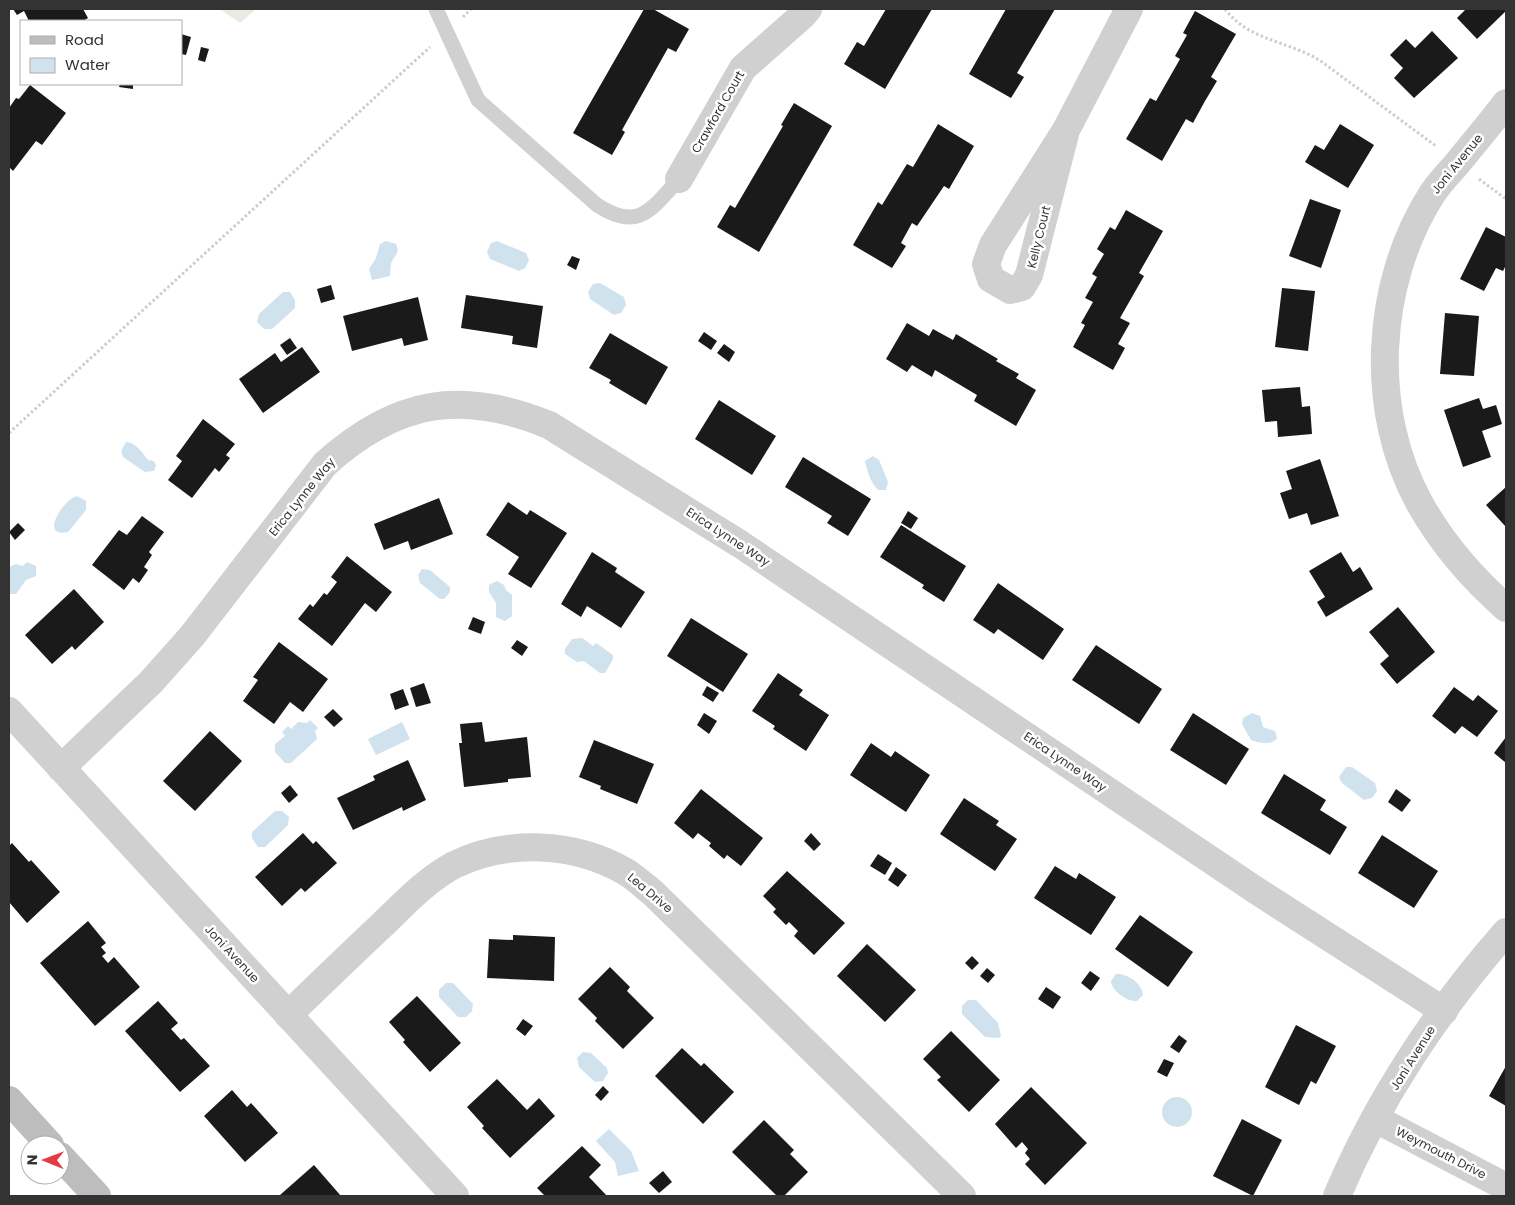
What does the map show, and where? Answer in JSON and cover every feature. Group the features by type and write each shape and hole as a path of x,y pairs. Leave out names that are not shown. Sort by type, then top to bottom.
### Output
{"street":[{"name":"Crawford Court","path":"679,180 743,68 804,16 808,9"},
{"name":"Kelly Court","path":"1066,130 1029,275 1022,287 1010,290 991,279 986,264 992,245 1066,130 1129,9"},
{"name":"Joni Avenue","path":"1506,103 1433,193 1412,232 1396,278 1387,327 1385,371 1390,415 1400,457 1419,503 1442,540 1466,570 1506,608"},
{"name":"Erica Lynne Way","path":"61,768 151,682 186,642 325,464 349,442 380,423 413,410 445,404 481,404 516,411 549,425 740,544 1257,891 1444,1011"},
{"name":"Joni Avenue","path":"9,711 455,1196"},
{"name":"Lea Drive","path":"288,1015 426,884 455,865 490,852 524,847 559,848 595,858 626,872 654,892 962,1196"},
{"name":"Joni Avenue","path":"1337,1196 1376,1119 1444,1011 1506,932"},
{"path":"9,1100 41,1135"},
{"name":"Weymouth Drive","path":"1376,1119 1506,1187"},
{"path":"70,1167 97,1196"}],"lane":[{"path":"436,9 478,100 604,210 616,217 642,214 651,210 679,180"}],"path":[{"path":"9,433 471,9"},
{"path":"1225,9 1257,36 1306,51 1506,200"}],"shaded area":[{"path":"220,9 256,9 240,23"}],"water":[{"path":"386,241 396,244 398,251 391,263 390,276 372,280 369,269 376,258 380,244"},
{"path":"497,241 526,253 529,260 525,268 519,271 490,259 487,252 491,243"},
{"path":"600,283 624,297 626,305 621,313 614,315 590,299 588,292 593,284"},
{"path":"283,292 290,292 295,300 295,308 272,329 264,329 257,322 259,314"},
{"path":"126,442 135,446 148,460 154,461 156,465 154,471 145,472 123,457 121,451"},
{"path":"873,456 879,460 888,482 886,490 878,490 870,477 865,461"},
{"path":"77,496 86,501 86,510 68,532 59,532 55,529 54,524 56,517 66,504"},
{"path":"27,562 36,566 36,576 26,580 16,594 9,594 9,567 16,564 23,566"},
{"path":"422,569 430,570 450,587 450,592 444,599 440,599 420,583 418,575"},
{"path":"497,581 504,585 506,590 512,595 512,616 505,621 496,617 496,603 489,592 489,585"},
{"path":"582,638 593,646 596,643 613,655 613,659 605,673 600,673 584,661 577,662 565,654 565,649 572,639"},
{"path":"1252,713 1260,716 1263,727 1275,731 1277,738 1275,741 1265,743 1251,740 1242,724 1243,718"},
{"path":"310,720 318,728 315,731 317,739 291,763 285,763 275,752 275,744 285,736 282,732 288,726 291,729 298,722 307,723"},
{"path":"402,722 410,739 376,755 368,739"},
{"path":"1346,767 1352,767 1375,783 1377,791 1372,798 1364,800 1342,783 1339,777"},
{"path":"275,811 282,811 289,817 288,825 265,847 258,847 252,838 252,832"},
{"path":"1116,974 1125,975 1137,983 1143,995 1137,1001 1129,1000 1120,995 1114,988 1111,981"},
{"path":"446,983 453,983 473,1004 472,1011 466,1017 458,1017 439,997 439,990"},
{"path":"968,1000 976,1000 998,1023 1001,1036 999,1038 985,1037 962,1014 962,1006"},
{"path":"583,1052 591,1053 607,1068 608,1073 603,1081 595,1082 579,1067 577,1058"},
{"path":"1177,1097 1183,1098 1191,1106 1191,1118 1183,1126 1177,1127 1171,1126 1163,1118 1162,1112 1163,1106 1171,1098"},
{"path":"609,1129 631,1151 639,1171 618,1176 615,1162 596,1141"}],"building":[{"path":"13,9 83,9 88,18 85,20 28,20 24,11 17,15"},
{"path":"644,9 653,9 689,29 676,52 668,48 622,130 625,132 612,155 573,133"},
{"path":"886,9 932,9 885,89 844,64 857,42 864,46"},
{"path":"1006,9 1055,9 1017,73 1024,77 1011,98 969,74"},
{"path":"1466,9 1506,9 1506,11 1477,39 1457,18"},
{"path":"1195,11 1236,34 1211,77 1217,81 1193,123 1186,119 1162,161 1126,139 1150,98 1156,101 1180,59 1175,56 1187,35 1183,33"},
{"path":"1432,31 1458,58 1414,98 1394,78 1403,68 1390,55 1406,39 1415,48"},
{"path":"182,34 191,37 186,55 182,54"},
{"path":"201,47 209,49 205,62 198,60"},
{"path":"30,85 66,113 42,145 36,141 13,171 9,167 9,108 16,98 19,99"},
{"path":"120,85 133,85 133,89 119,87"},
{"path":"794,103 832,126 759,252 717,227 730,205 735,208 783,126 781,125"},
{"path":"938,124 974,146 949,189 944,186 917,226 912,223 901,243 906,246 892,268 853,245 878,202 882,205 907,164 913,167"},
{"path":"1340,124 1374,145 1348,188 1305,162 1315,145 1324,150"},
{"path":"1310,199 1341,210 1321,268 1289,256"},
{"path":"1126,210 1163,231 1139,273 1144,276 1120,318 1130,323 1118,344 1125,348 1113,370 1073,347 1085,325 1081,323 1093,302 1085,298 1097,277 1092,274 1104,254 1097,249 1110,227 1115,230"},
{"path":"1486,227 1506,237 1506,265 1503,271 1496,268 1484,291 1460,279"},
{"path":"572,256 580,259 576,270 567,265"},
{"path":"331,285 335,299 321,303 317,289"},
{"path":"1282,288 1315,291 1308,351 1275,347"},
{"path":"466,295 543,306 537,348 512,344 513,336 461,328"},
{"path":"418,297 428,340 404,346 402,338 352,351 343,316"},
{"path":"1445,313 1479,316 1474,376 1440,374"},
{"path":"907,323 929,336 933,329 953,340 956,334 998,359 996,361 1019,374 1016,378 1036,390 1016,426 974,401 977,395 935,370 932,377 912,365 907,372 886,359"},
{"path":"704,332 717,341 711,350 698,341"},
{"path":"610,333 668,367 646,405 609,383 611,380 589,368"},
{"path":"290,338 297,348 287,355 280,345"},
{"path":"724,344 735,352 729,362 717,353"},
{"path":"302,347 320,372 263,413 239,379 275,353 281,362"},
{"path":"1300,387 1302,407 1310,406 1312,434 1278,437 1277,421 1265,422 1262,390"},
{"path":"1479,398 1483,409 1496,405 1502,424 1482,431 1491,457 1463,467 1444,410"},
{"path":"719,400 776,436 752,475 695,439"},
{"path":"203,419 235,444 226,455 230,458 219,472 215,468 192,498 168,480 182,461 176,456"},
{"path":"803,457 871,499 848,536 827,523 832,516 785,487"},
{"path":"1320,459 1339,516 1311,525 1307,513 1289,519 1280,493 1292,489 1286,471"},
{"path":"1506,487 1506,527 1486,505"},
{"path":"439,498 453,534 411,550 408,541 384,550 374,524"},
{"path":"508,502 527,515 530,510 567,533 531,588 508,574 519,557 486,535"},
{"path":"908,511 918,518 911,529 901,523"},
{"path":"142,516 164,532 149,552 152,555 144,567 148,570 139,583 133,578 124,590 92,565 119,530 127,535"},
{"path":"18,523 25,530 15,540 9,532"},
{"path":"901,525 966,566 944,602 922,588 924,585 880,557"},
{"path":"592,552 617,568 615,572 645,592 621,628 587,606 581,617 561,604"},
{"path":"1341,552 1353,572 1360,567 1373,589 1326,617 1317,602 1325,597 1309,571"},
{"path":"347,556 392,592 376,612 365,603 332,646 298,619 310,604 313,607 324,593 327,595 337,582 331,577"},
{"path":"998,583 1064,629 1043,660 998,629 994,634 973,620"},
{"path":"74,589 104,622 75,650 72,646 52,664 25,635"},
{"path":"1398,607 1435,652 1397,684 1380,664 1389,656 1369,632"},
{"path":"473,617 485,622 481,634 468,629"},
{"path":"691,618 748,654 723,692 667,656"},
{"path":"517,640 528,647 522,656 511,648"},
{"path":"279,642 328,679 303,712 290,702 274,724 243,701 258,680 253,677"},
{"path":"1096,645 1162,689 1139,724 1072,680"},
{"path":"778,673 803,690 799,695 829,715 806,751 773,729 775,726 752,711"},
{"path":"424,683 431,703 416,707 410,688"},
{"path":"707,686 719,693 713,702 702,695"},
{"path":"1454,687 1473,701 1478,695 1498,711 1477,737 1462,726 1455,734 1432,716"},
{"path":"403,689 409,705 395,710 390,694"},
{"path":"333,709 343,719 334,727 324,717"},
{"path":"704,713 717,721 709,734 697,725"},
{"path":"1193,713 1249,749 1226,785 1170,750"},
{"path":"482,722 485,742 527,737 531,777 508,779 508,782 464,787 459,743 462,743 460,724"},
{"path":"210,731 242,761 195,811 163,781"},
{"path":"1506,737 1506,763 1494,753"},
{"path":"594,740 654,764 637,804 600,789 601,786 579,777"},
{"path":"871,743 891,757 895,751 930,775 906,812 850,775"},
{"path":"408,760 426,800 403,811 402,807 353,830 337,798 375,780 373,776"},
{"path":"1284,774 1326,800 1320,810 1347,827 1330,855 1261,813"},
{"path":"290,785 298,795 289,803 281,793"},
{"path":"701,789 763,838 741,866 727,855 724,859 709,846 711,843 698,833 693,839 674,823"},
{"path":"1396,789 1411,800 1402,812 1388,802"},
{"path":"964,798 999,821 996,825 1017,839 995,871 940,834"},
{"path":"303,833 313,844 316,841 337,863 305,892 301,888 282,906 255,877"},
{"path":"811,833 821,844 814,851 804,841"},
{"path":"1382,835 1438,871 1414,908 1358,873"},
{"path":"12,843 29,862 31,860 60,892 27,923 9,902 9,846"},
{"path":"878,854 892,863 885,875 870,866"},
{"path":"1055,866 1076,879 1079,873 1116,897 1091,935 1034,898"},
{"path":"896,867 907,875 898,887 888,880"},
{"path":"787,871 845,923 814,955 794,936 798,931 789,922 786,925 773,912 776,909 763,896"},
{"path":"1140,915 1193,952 1168,987 1115,949"},
{"path":"88,921 106,943 101,947 106,953 102,956 108,963 114,957 140,987 95,1026 40,963"},
{"path":"513,935 555,937 554,981 487,978 489,939 513,940"},
{"path":"867,944 916,990 885,1022 837,976"},
{"path":"972,956 979,963 972,970 965,963"},
{"path":"610,967 630,987 627,991 654,1018 623,1049 595,1021 597,1018 578,999"},
{"path":"987,968 995,975 988,983 980,976"},
{"path":"1090,971 1100,978 1091,991 1081,983"},
{"path":"1046,987 1061,997 1053,1009 1038,999"},
{"path":"417,996 461,1043 430,1072 403,1042 405,1040 389,1022"},
{"path":"158,1001 178,1023 171,1029 181,1040 184,1038 210,1066 180,1092 125,1031"},
{"path":"523,1019 533,1026 525,1036 516,1029"},
{"path":"1296,1025 1336,1046 1316,1084 1311,1081 1299,1105 1265,1087"},
{"path":"951,1031 1000,1080 969,1112 937,1080 941,1077 923,1059"},
{"path":"1179,1035 1187,1041 1179,1053 1170,1047"},
{"path":"682,1048 701,1066 704,1063 734,1092 703,1124 655,1076"},
{"path":"1164,1059 1174,1063 1167,1077 1157,1072"},
{"path":"1506,1066 1506,1106 1489,1096"},
{"path":"497,1079 527,1110 539,1098 555,1116 510,1158 482,1128 484,1126 467,1107"},
{"path":"603,1086 609,1092 601,1101 595,1095"},
{"path":"1031,1087 1087,1143 1045,1185 1025,1164 1030,1159 1025,1153 1028,1149 1022,1142 1016,1148 995,1124"},
{"path":"232,1090 247,1107 251,1103 278,1133 245,1162 204,1116"},
{"path":"1242,1119 1282,1140 1253,1196 1213,1176"},
{"path":"764,1120 794,1150 790,1154 808,1172 784,1196 777,1196 732,1152"},
{"path":"582,1146 601,1165 589,1177 607,1196 545,1196 537,1188"},
{"path":"314,1165 341,1196 280,1195"},
{"path":"663,1171 672,1182 659,1193 649,1183"}]}
